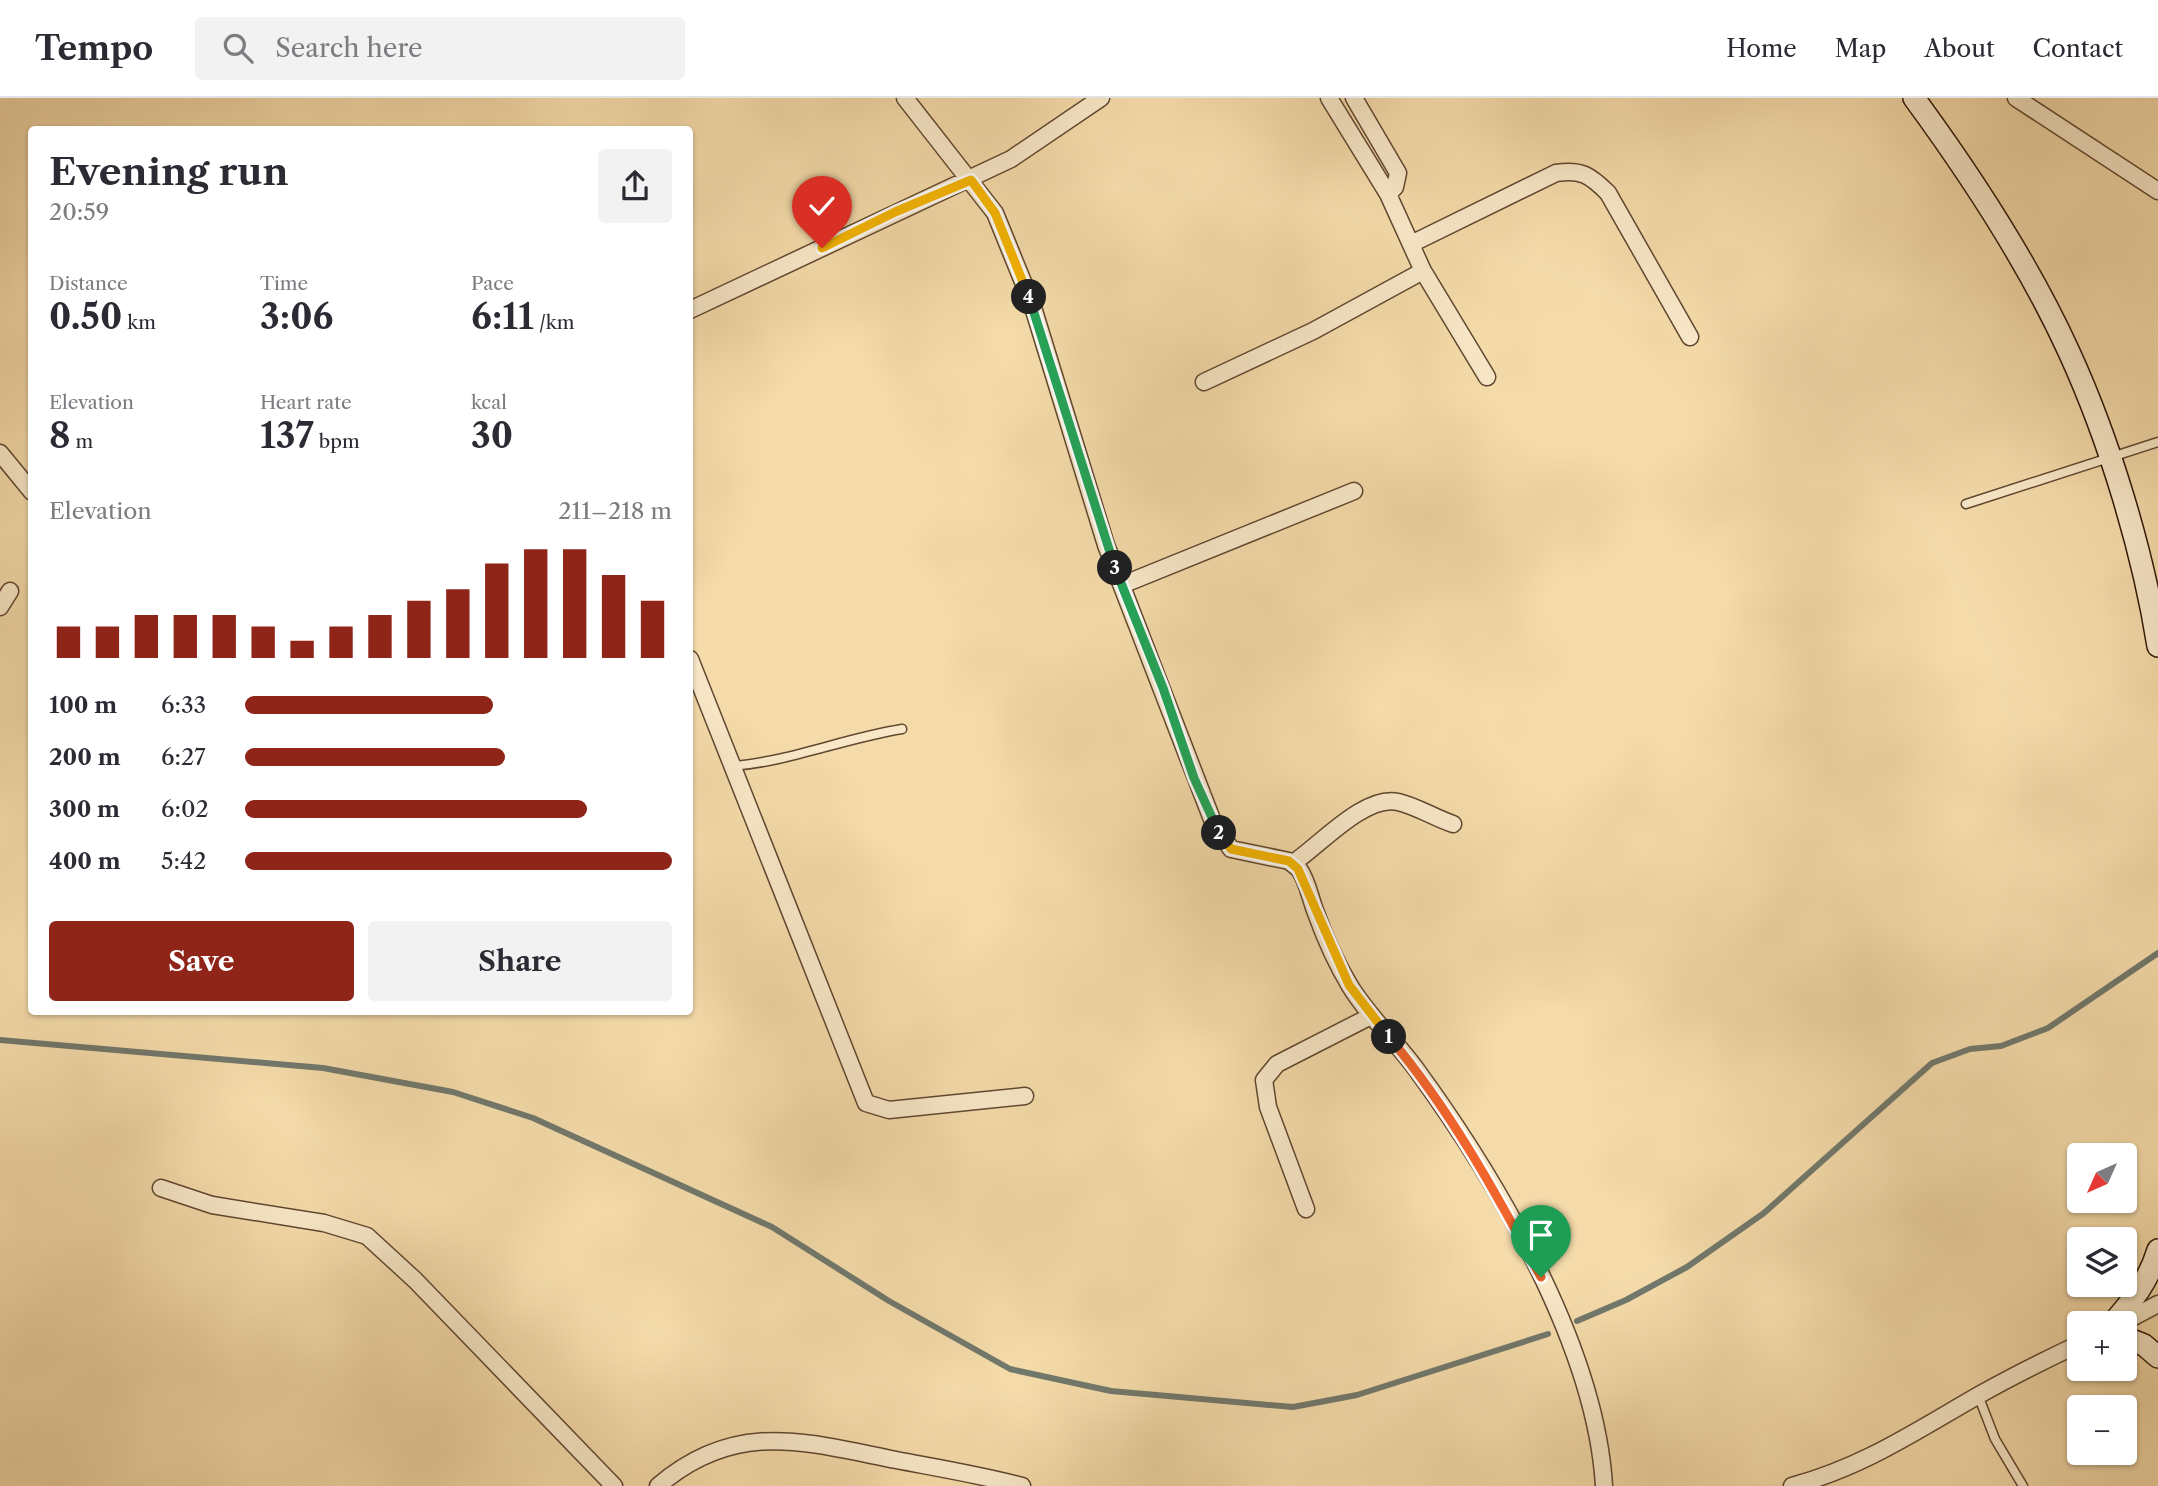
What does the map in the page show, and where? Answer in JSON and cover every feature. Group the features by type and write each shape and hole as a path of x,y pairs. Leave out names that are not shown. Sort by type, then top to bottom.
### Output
{"main road":[{"path":"1914,98 2005,233 2069,351 2111,459 2152,612 2158,646"},
{"path":"2123,1311 2140,1292 2158,1251"},
{"path":"2137,1342 2158,1357"}],"street":[{"path":"905,98 995,213 1032,304 1106,545 1163,688 1194,778 1225,844 1239,852 1293,863 1303,875 1328,942 1349,985 1371,1016 1414,1066 1469,1147 1541,1277 1594,1409 1602,1452 1604,1486"},
{"path":"693,309 895,212 971,180 1034,145 1101,98"},
{"path":"1329,98 1388,194 1423,271 1487,377"},
{"path":"1354,98 1395,166 1398,181 1388,194"},
{"path":"2016,98 2158,191"},
{"path":"1411,244 1556,173 1576,170 1590,176 1608,193 1690,337"},
{"path":"1204,382 1313,331 1423,271"},
{"path":"0,453 28,487"},
{"path":"1122,585 1354,491"},
{"path":"0,607 10,591"},
{"path":"693,670 866,1103 875,1108 889,1110 1025,1096"},
{"path":"1293,863 1360,810 1374,804 1397,802 1453,824"},
{"path":"1306,1209 1268,1107 1264,1080 1277,1064 1371,1016"},
{"path":"161,1188 224,1208 324,1223 367,1236 415,1280 614,1486"},
{"path":"2137,1315 2158,1304"},
{"path":"1792,1486 1828,1476 1903,1442 1978,1395 2067,1350"},
{"path":"658,1486 690,1463 724,1447 777,1439 830,1446 1022,1486"}],"lane":[{"path":"1966,504 2158,442"},
{"path":"732,766 765,762 858,736 902,729"},
{"path":"1978,1395 1995,1439 2023,1486"}],"waterway":[{"path":"1577,1321 1626,1300 1687,1267 1764,1213 1932,1063 1970,1049 2001,1046 2048,1028 2158,953"},
{"path":"0,1040 323,1068 453,1092 533,1118 772,1227 889,1301 1010,1369 1111,1391 1293,1407 1357,1395 1548,1334"}],"route":[{"path":"822,248 895,212 971,180 995,213 1049,354 1106,545 1213,822 1225,844 1231,849 1289,861 1303,875 1315,911 1349,985 1371,1016 1414,1066 1469,1147 1541,1277"}]}
